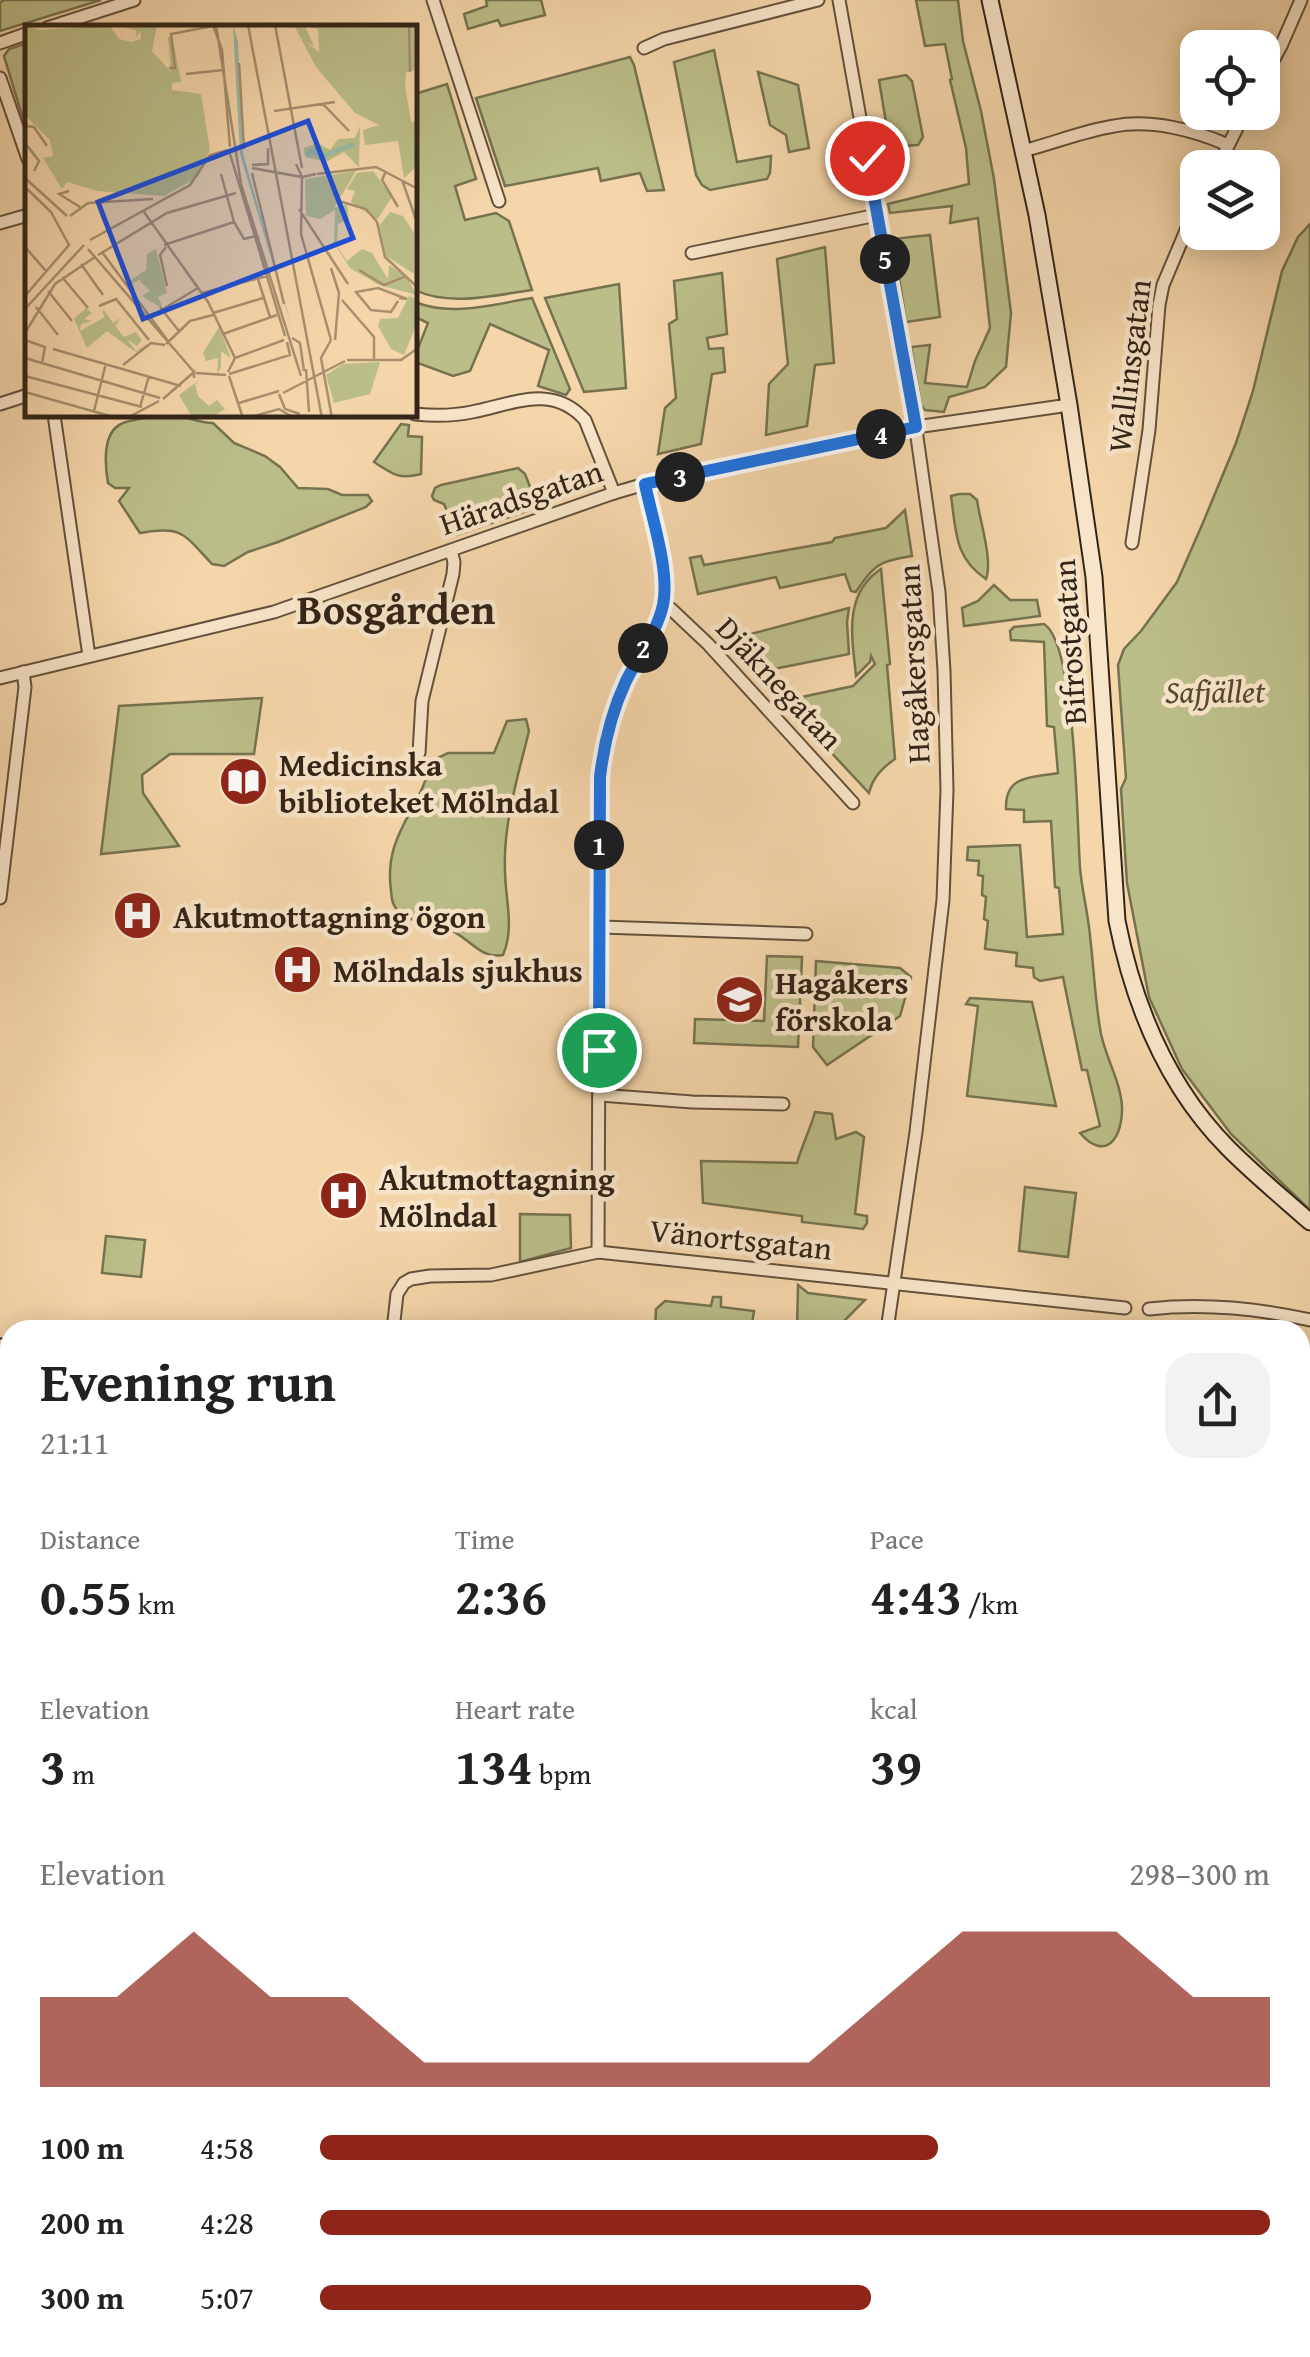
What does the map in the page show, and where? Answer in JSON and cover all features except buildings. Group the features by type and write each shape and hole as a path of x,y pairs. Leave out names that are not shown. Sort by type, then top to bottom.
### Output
{"main road":[{"name":"Bifrostgatan","path":"990,0 1038,216 1094,577 1117,922 1125,960 1142,1014 1179,1087 1229,1149 1310,1222"}],"street":[{"path":"55,25 134,0"},
{"path":"434,0 499,201"},
{"path":"644,48 664,39 818,0"},
{"name":"Hagåkersgatan","path":"839,0 916,427 942,632 946,849 916,1132 889,1320"},
{"path":"1280,48 1302,0"},
{"path":"0,42 25,35"},
{"path":"0,78 25,150"},
{"path":"1024,151 1095,130 1133,124 1180,130 1228,146"},
{"path":"1226,150 1236,130"},
{"path":"0,223 25,215"},
{"path":"692,253 878,215"},
{"name":"Wallinsgatan","path":"1132,543 1149,430 1159,305 1180,245"},
{"path":"0,404 25,396"},
{"path":"418,414 466,414 534,398 560,402 586,420 614,493"},
{"name":"Häradsgatan","path":"0,678 274,612 645,484 916,427 1069,405"},
{"path":"54,418 89,656"},
{"path":"598,1252 600,777 605,738 618,699 663,604 662,570 645,484"},
{"path":"418,753 424,689 453,574 451,551"},
{"name":"Djäknegatan","path":"663,604 708,644 854,803"},
{"path":"0,898 25,687 23,672"},
{"path":"601,927 806,934"},
{"path":"600,1095 783,1104"},
{"name":"Vänortsgatan","path":"394,1320 397,1294 411,1279 492,1275 598,1252 1125,1308"},
{"path":"1148,1309 1197,1305 1256,1308 1310,1320"}],"green space":[{"path":"101,0 0,31 0,2"},
{"path":"486,0 541,0 545,15 501,26 498,20 468,29 464,14 487,6"},
{"path":"916,0 958,0 963,41 994,179 1011,313 1006,367 985,387 949,397 944,412 925,410 921,405 911,347 930,345 925,383 967,387 990,328 978,218 950,223 952,206 890,213 888,204 969,184 966,148 945,44 925,46"},
{"path":"25,44 25,125 4,56 9,49"},
{"path":"714,50 737,162 771,156 767,179 710,190 696,175 674,62"},
{"path":"630,57 664,190 647,191 640,173 601,181 598,168 505,186 476,98"},
{"path":"758,72 798,85 809,148 789,152 786,135 770,125"},
{"path":"906,75 912,81 923,137 918,145 890,147 879,80"},
{"path":"447,84 476,179 455,186 465,220 496,213 509,221 532,290 458,299 418,291 418,93"},
{"name":"Safjället","path":"1310,224 1310,1210 1231,1134 1182,1069 1149,997 1127,883 1121,789 1126,778 1118,665 1124,649 1177,582 1202,525 1253,391 1282,271 1298,237"},
{"path":"930,235 940,317 906,322 893,239"},
{"path":"825,247 834,363 815,365 807,426 766,435 769,384 788,364 777,259"},
{"path":"722,273 727,334 707,338 709,349 723,348 725,372 712,374 701,444 658,454 665,408 676,398 669,324 677,319 674,281"},
{"path":"619,284 626,388 584,392 545,298"},
{"path":"532,298 570,389 566,395 538,386 549,350 490,324 470,371 453,376 418,363 418,348 428,323 418,318 418,303 444,309"},
{"path":"187,418 213,423 234,443 280,467 298,488 368,495 372,501 366,507 248,552 224,566 212,564 182,535 166,530 140,533 119,501 129,488 115,488 108,483 106,450 111,435 115,428 131,420"},
{"path":"401,424 409,425 408,436 422,437 421,474 396,475 374,462"},
{"path":"518,468 525,474 538,507 457,535 444,504 432,496 435,488"},
{"path":"970,494 977,500 987,551 986,579 968,562 958,542 951,496"},
{"path":"905,510 912,556 879,565 856,592 851,591 845,574 780,588 776,577 698,594 690,558 701,556 704,565 832,542 835,538 886,528"},
{"path":"881,569 895,759 879,773 869,793 783,701 853,686 875,664 871,656 856,676 853,617 860,591"},
{"path":"994,585 1010,600 1037,600 1040,616 964,626 962,608 978,601"},
{"path":"849,608 849,654 769,670 762,677 728,640"},
{"path":"1044,624 1055,638 1069,699 1080,868 1097,1010 1121,1098 1120,1128 1105,1146 1089,1142 1080,1133 1100,1126 1087,1070 1082,1070 1063,977 1040,981 1034,977 1033,968 1016,966 1017,953 985,949 988,921 984,919 983,876 978,875 979,861 967,860 968,847 1020,845 1027,937 1063,934 1051,821 1024,822 1024,810 1006,809 1010,789 1015,784 1030,777 1058,773 1054,727 1047,726 1044,642 1011,640 1010,631 1014,627"},
{"path":"262,698 254,754 170,754 142,775 143,793 179,846 101,854 119,706"},
{"path":"526,719 529,731 506,835 507,944 503,955 487,954 450,930 399,912 392,900 392,853 431,761 448,753 494,753 507,721"},
{"path":"767,956 802,957 798,1047 694,1043 695,1019 764,1021"},
{"path":"816,961 900,968 911,977 900,1016 827,1065 813,1047"},
{"path":"970,998 1032,1002 1056,1106 967,1096 978,1006 966,1004"},
{"path":"815,1112 832,1114 836,1139 856,1132 864,1137 855,1214 867,1216 863,1229 802,1222 802,1216 703,1203 701,1161 797,1163"},
{"path":"1025,1187 1076,1193 1068,1257 1019,1251"},
{"path":"520,1214 570,1215 571,1248 520,1262"},
{"path":"106,1236 145,1240 141,1277 102,1273"},
{"path":"798,1285 808,1293 865,1300 845,1320 797,1320"},
{"path":"713,1297 721,1297 721,1307 754,1311 753,1320 655,1320 656,1309 665,1301 711,1306"}],"place":[{"name":"Medicinska biblioteket Mölndal","path":"244,782"},
{"name":"Akutmottagning ögon","path":"138,916"},
{"name":"Mölndals sjukhus","path":"298,970"},
{"name":"Hagåkers förskola","path":"740,1000"},
{"name":"Akutmottagning Mölndal","path":"344,1196"}],"district":[{"name":"Bosgården","path":"396,608"}],"route":[{"path":"599,1050 600,777 605,738 611,715 663,604 662,570 645,484 916,427 867,158"}]}
